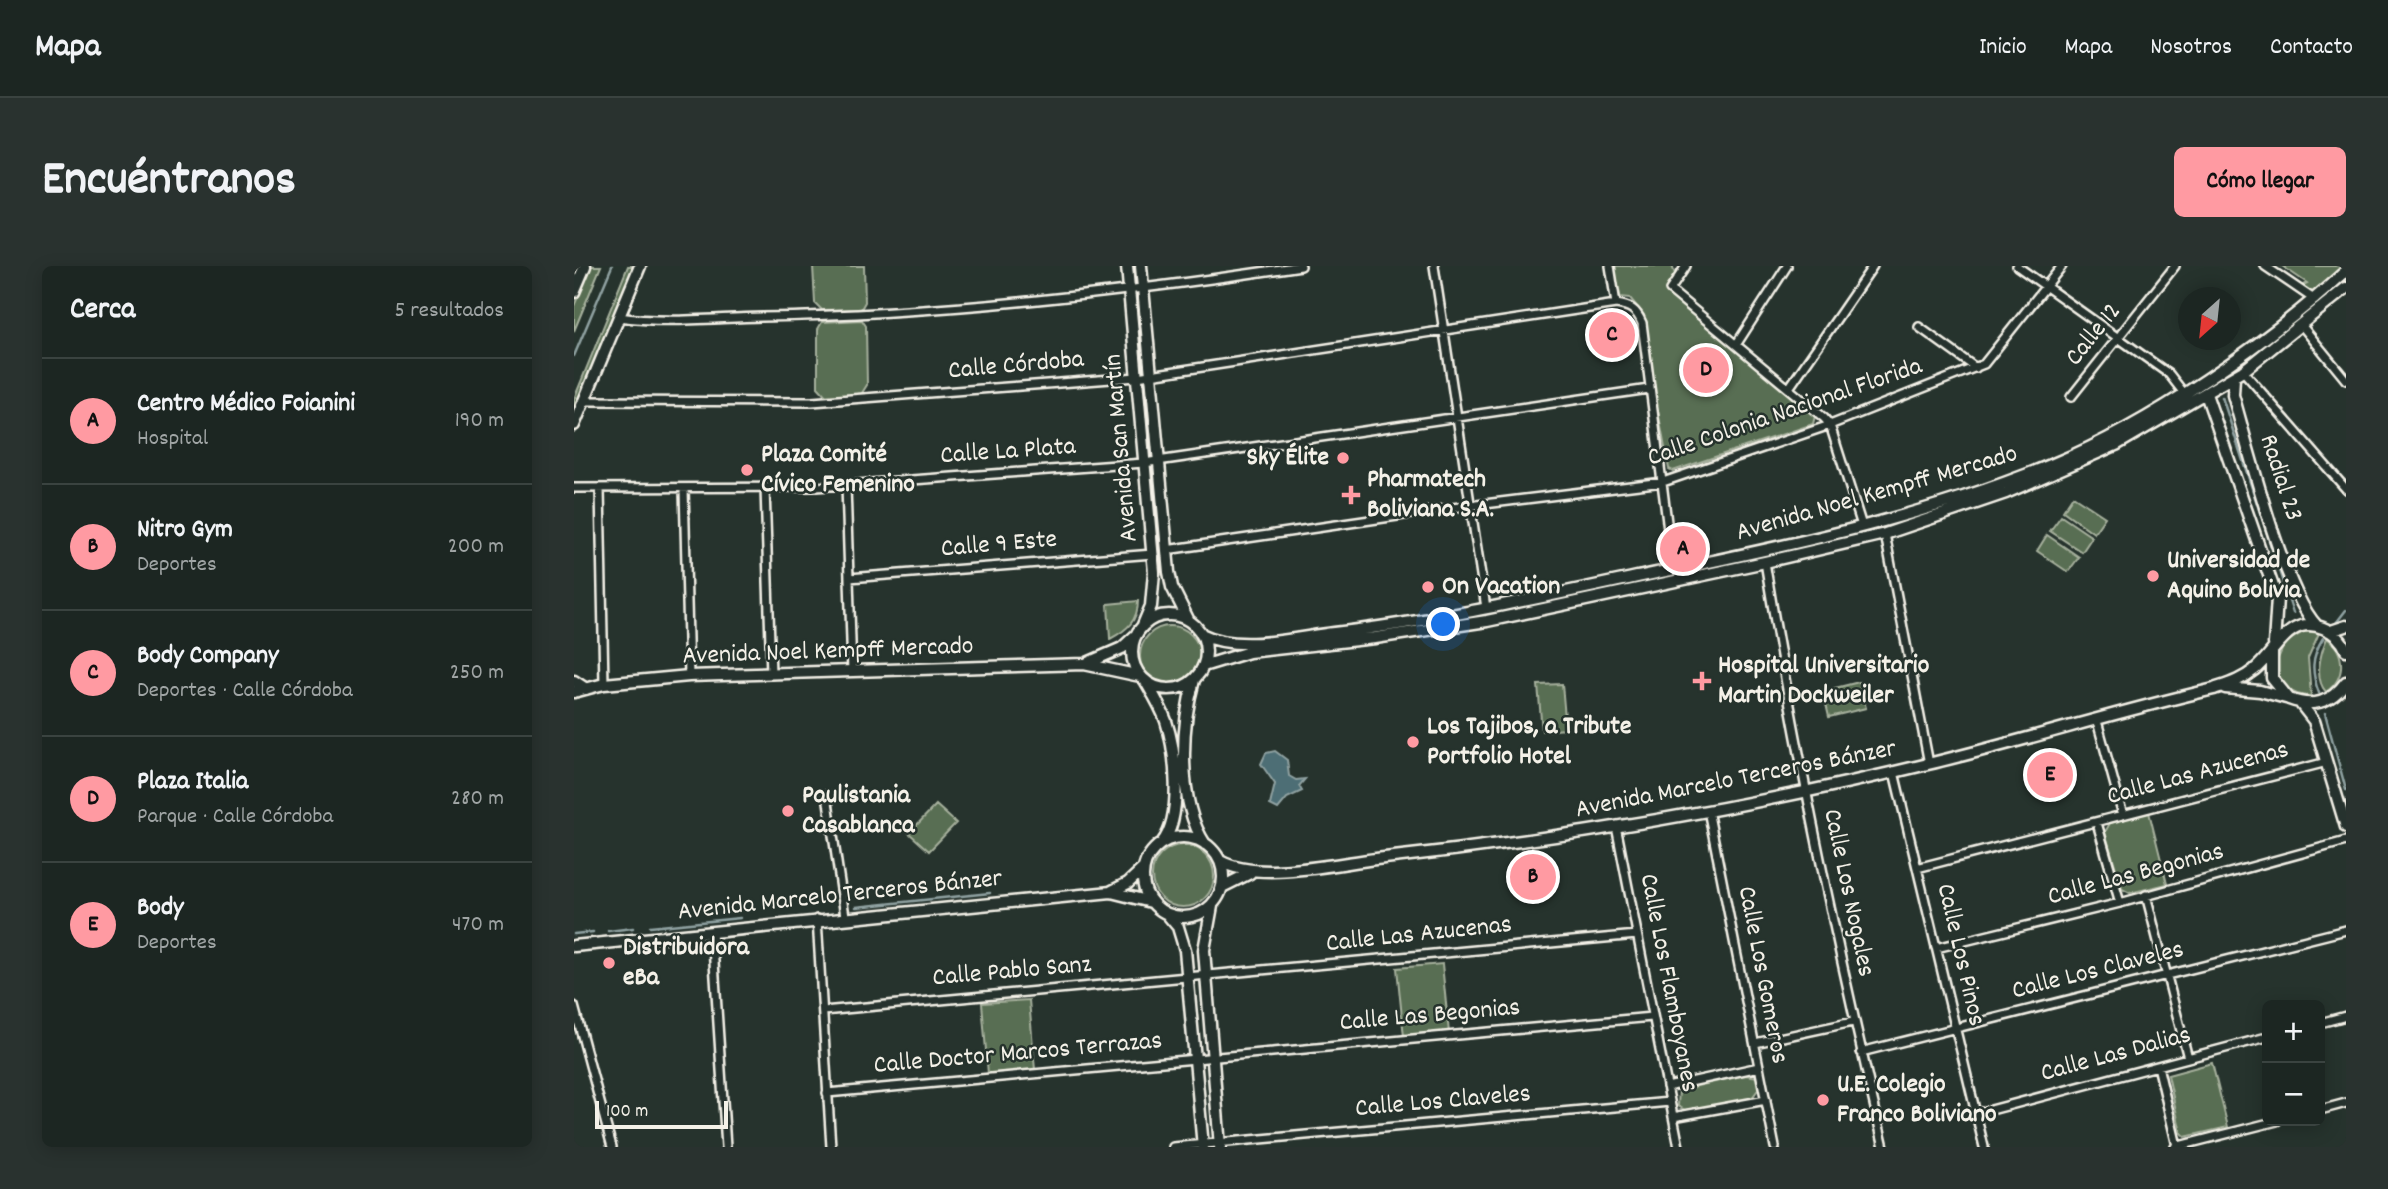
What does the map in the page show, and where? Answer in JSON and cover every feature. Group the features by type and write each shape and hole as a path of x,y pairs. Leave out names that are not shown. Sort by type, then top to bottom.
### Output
{"main road":[{"path":"574,292 585,266"},
{"path":"574,425 639,266"},
{"name":"Avenida San Martín","path":"1127,266 1153,554 1150,606 1143,625"},
{"name":"Avenida San Martín","path":"1141,266 1166,550 1172,587 1189,621"},
{"name":"Avenida Noel Kempff Mercado","path":"1201,634 1214,640 1248,642 1375,628 1673,570 1862,526 1931,506 2054,463 2129,425 2246,352 2315,300 2346,271"},
{"name":"Avenida Noel Kempff Mercado","path":"1203,666 1249,652 1431,631 1572,604 1885,534 2006,492 2116,445 2241,372 2302,327 2346,288"},
{"path":"2241,372 2254,356 2314,312 2315,300"},
{"path":"2206,394 2210,382 2240,360 2246,352"},
{"name":"Radial 23","path":"2241,372 2232,395 2301,607 2317,626"},
{"path":"2116,445 2129,433 2181,403 2183,392"},
{"name":"Radial 23","path":"2206,394 2277,598 2272,678 2289,699"},
{"path":"1885,534 1892,524 1931,506"},
{"path":"1800,553 1819,544 1858,534 1862,526"},
{"path":"1623,593 1630,586 1667,579 1673,570 1684,575 1725,566 1737,569"},
{"path":"1570,591 1572,604"},
{"path":"1143,679 1165,690 1186,686 1194,680 1203,666 1205,644 1201,634 1189,621 1166,615 1143,625 1136,635 1132,656 1143,679 1166,722 1175,795 1172,829 1153,850 1144,868 1143,885 1151,902 1167,913 1182,938 1202,1146"},
{"name":"Avenida Marcelo Terceros Bánzer","path":"1220,861 1238,869 1257,871 1409,856 1616,826 1894,772 2214,689 2253,671 2288,632 2307,625 2317,626"},
{"path":"2317,626 2331,631 2346,650"},
{"path":"2331,631 2346,626"},
{"name":"Avenida Noel Kempff Mercado","path":"1084,664 1122,648 1136,635"},
{"name":"Avenida Noel Kempff Mercado","path":"574,692 604,684 689,676 1084,664 1143,679"},
{"path":"1194,680 1183,735 1193,817 1205,844 1220,861 1222,887 1212,906 1204,950 1220,1145"},
{"path":"574,681 586,689"},
{"path":"2300,703 2326,702 2346,685"},
{"name":"Avenida Marcelo Terceros Bánzer","path":"2214,689 2245,689 2300,703"},
{"path":"2300,703 2314,722 2323,762 2346,827"},
{"path":"1161,844 1183,837 1205,844"},
{"name":"Avenida Marcelo Terceros Bánzer","path":"1111,892 1128,883 1144,868"},
{"name":"Avenida Marcelo Terceros Bánzer","path":"1222,887 1238,877 1257,871"},
{"name":"Avenida Marcelo Terceros Bánzer","path":"574,946 845,916 1111,892 1151,902"},
{"path":"1167,913 1194,915 1212,906"}],"street":[{"path":"619,317 807,316 1143,290 1301,266"},
{"path":"1434,266 1486,608"},
{"path":"1610,266 1616,304 1628,306 1637,312 1642,323 1673,570"},
{"path":"1736,345 1787,266"},
{"path":"1789,388 1873,266"},
{"path":"2017,266 2169,374 2183,392"},
{"name":"Calle Colonia Nacional Florida","path":"1166,550 1470,506 1663,482 1830,425 1976,368 1993,357 2062,266"},
{"name":"Calle 12","path":"2071,397 2175,266"},
{"path":"2265,266 2315,300"},
{"path":"1682,267 1670,290 1830,425 1862,526"},
{"name":"Calle Córdoba","path":"583,401 812,402 1151,376 1616,304"},
{"path":"1919,327 1976,368"},
{"path":"2302,327 2346,380"},
{"path":"2241,372 2346,489"},
{"name":"Calle La Plata","path":"574,488 684,489 846,485 1144,463 1649,389"},
{"path":"846,485 852,673"},
{"path":"765,488 771,674"},
{"path":"600,489 604,684"},
{"path":"684,489 689,676"},
{"path":"1885,534 1929,764"},
{"name":"Calle 9 Este","path":"849,578 1153,554"},
{"name":"Calle Los Nogales","path":"1765,562 1805,791 1853,1022 1884,1147"},
{"path":"2097,721 2123,816"},
{"name":"Calle Las Azucenas","path":"1917,867 2097,823 2323,762"},
{"name":"Calle Los Pinos","path":"1894,772 1984,1147"},
{"path":"827,795 845,916"},
{"name":"Calle Los Gomeros","path":"1708,810 1774,1147"},
{"path":"2097,823 2120,903"},
{"name":"Calle Los Flamboyanes","path":"1616,826 1679,1147"},
{"name":"Calle Las Begonias","path":"1937,948 2120,903 2346,841"},
{"path":"2146,895 2188,1058"},
{"path":"817,919 831,1147"},
{"name":"Calle Los Claveles","path":"1861,1052 2346,930"},
{"path":"712,931 726,1147"},
{"name":"Calle Las Azucenas","path":"1205,975 1637,935"},
{"name":"Calle Pablo Sanz","path":"823,1011 1205,975"},
{"path":"574,1006 612,1147"},
{"path":"2325,1022 2346,1016"},
{"name":"Calle Las Begonias","path":"1212,1057 1652,1017"},
{"path":"1755,1043 1853,1022"},
{"name":"Calle Las Dalias","path":"1976,1114 2262,1038"},
{"name":"Calle Doctor Marcos Terrazas","path":"827,1093 1212,1057"},
{"path":"2158,1066 2176,1147 2205,1143 2262,1126"},
{"path":"1667,1087 1759,1067"},
{"path":"1673,1117 1766,1100"},
{"name":"Calle Los Claveles","path":"1173,1147 1220,1145 1670,1102"},
{"path":"2325,1109 2346,1103"}],"green space":[{"path":"591,266 601,266 574,331 574,306"},
{"path":"628,266 634,266 574,412 574,399"},
{"path":"813,266 864,266 865,302 861,309 822,310 815,303"},
{"path":"1614,266 1672,266 1675,274 1667,286 1669,293 1811,412 1815,416 1813,424 1673,471 1669,469 1652,380 1644,315 1630,298 1620,297"},
{"path":"2282,266 2344,266 2316,293 2309,294 2299,287 2307,283"},
{"path":"862,320 866,326 867,385 860,396 828,398 818,387 818,329 822,322"},
{"path":"2073,496 2105,517 2094,533 2063,511"},
{"path":"2061,516 2092,537 2082,552 2050,531"},
{"path":"2047,535 2079,557 2068,572 2037,551"},
{"path":"1138,601 1134,619 1122,632 1110,639 1108,604"},
{"path":"1170,626 1187,631 1195,639 1200,656 1195,673 1187,681 1170,686 1153,681 1145,673 1140,656 1145,639 1153,631"},
{"path":"2305,631 2319,633 2308,658 2311,696 2297,694 2286,687 2279,677 2276,663 2285,643"},
{"path":"2327,638 2338,651 2341,665 2337,680 2326,692 2319,673 2320,659"},
{"path":"1859,682 1866,708 1829,717 1823,691"},
{"path":"1562,684 1566,729 1542,731 1538,685"},
{"path":"936,805 956,823 929,851 909,833"},
{"path":"2149,812 2167,884 2130,893 2122,889 2105,832 2110,823"},
{"path":"1177,845 1189,845 1205,854 1212,864 1212,888 1205,898 1189,907 1177,907 1166,902 1157,893 1152,882 1152,870 1157,859 1166,850"},
{"path":"1442,964 1449,1033 1404,1037 1397,968"},
{"path":"1029,1000 1035,1070 988,1074 982,1003"},
{"path":"2212,1063 2228,1127 2185,1137 2181,1133 2168,1075"},
{"path":"1746,1075 1758,1077 1760,1087 1751,1099 1685,1110 1678,1106 1679,1090"}],"water":[{"path":"1275,751 1287,760 1289,776 1296,780 1305,779 1299,786 1302,791 1287,798 1278,809 1270,805 1275,784 1261,764 1266,753"}],"waterway":[{"path":"574,356 612,266"},
{"path":"2222,397 2293,613"},
{"path":"2336,623 2346,610"},
{"path":"2319,693 2314,665 2316,652 2323,638"},
{"path":"2325,713 2346,790"},
{"path":"856,907 990,893"},
{"path":"650,927 740,918"},
{"path":"608,931 633,928"},
{"path":"574,934 593,932"}],"place":[{"name":"Body Company","path":"1612,335"},
{"name":"Plaza Italia","path":"1706,370"},
{"name":"Sky Élite","path":"1343,458"},
{"name":"Plaza Comité Cívico Femenino","path":"747,470"},
{"name":"Pharmatech Boliviana S.A.","path":"1351,495"},
{"name":"Centro Médico Foianini","path":"1683,549"},
{"name":"Universidad de Aquino Bolivia","path":"2153,576"},
{"name":"On Vacation","path":"1428,587"},
{"name":"Hospital Universitario Martin Dockweiler","path":"1702,681"},
{"name":"Los Tajibos, a Tribute Portfolio Hotel","path":"1413,742"},
{"name":"Body","path":"2050,775"},
{"name":"Paulistania Casablanca","path":"788,811"},
{"name":"Nitro Gym","path":"1533,877"},
{"name":"Distribuidora eBa","path":"609,963"},
{"name":"U.E. Colegio Franco Boliviano","path":"1823,1100"}]}
